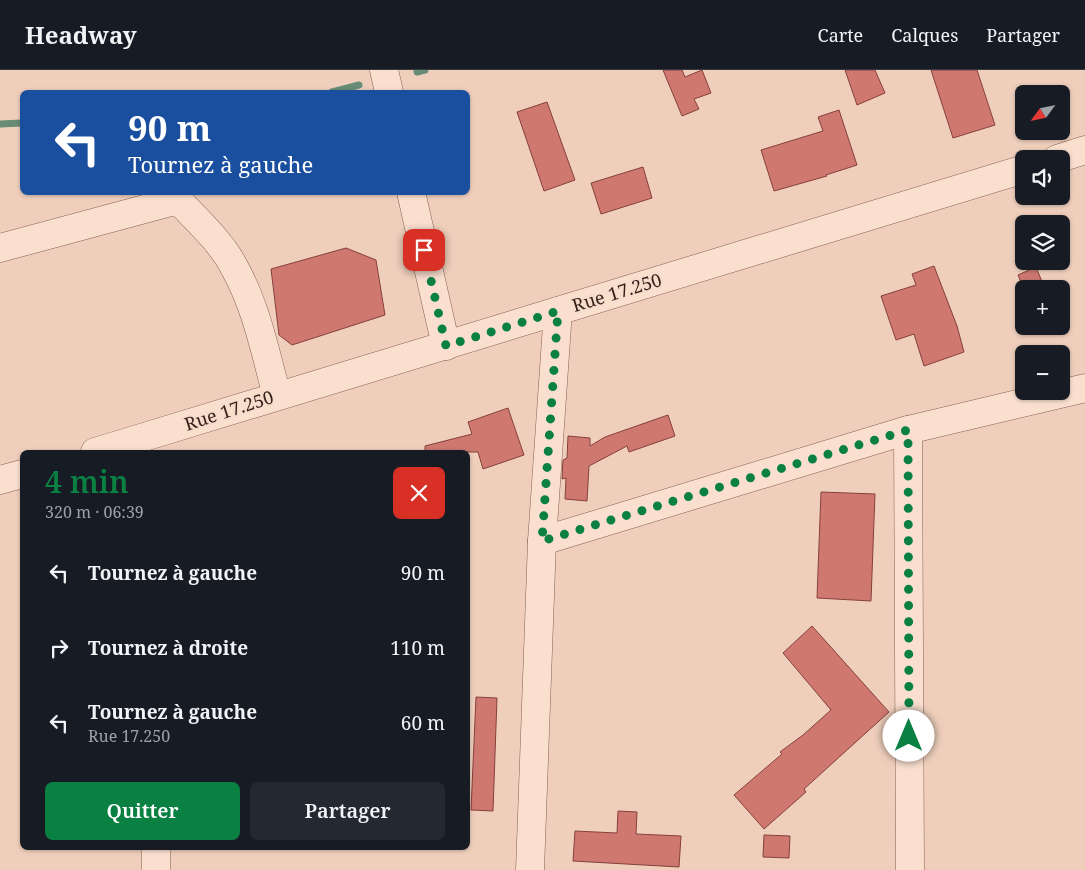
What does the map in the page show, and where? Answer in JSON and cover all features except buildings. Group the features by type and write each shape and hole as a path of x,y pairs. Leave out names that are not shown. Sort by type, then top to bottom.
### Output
{"street":[{"path":"384,70 389,90"},
{"path":"1070,155 1085,150"},
{"name":"Rue 17.250","path":"110,450 161,443 277,396 1015,172"},
{"path":"412,195 446,346"},
{"path":"0,248 178,200 204,226 233,263 250,299 277,396"},
{"path":"530,870 542,541 558,311"},
{"path":"542,541 908,430 1085,388"},
{"path":"908,430 910,870"},
{"path":"0,480 20,475"},
{"path":"156,850 156,870"}],"waterway":[{"path":"417,72 425,70"},
{"path":"340,90 359,85"},
{"path":"0,124 20,123"}],"route":[{"path":"424,250 446,346 558,311 542,541 908,430 909,736"}]}
